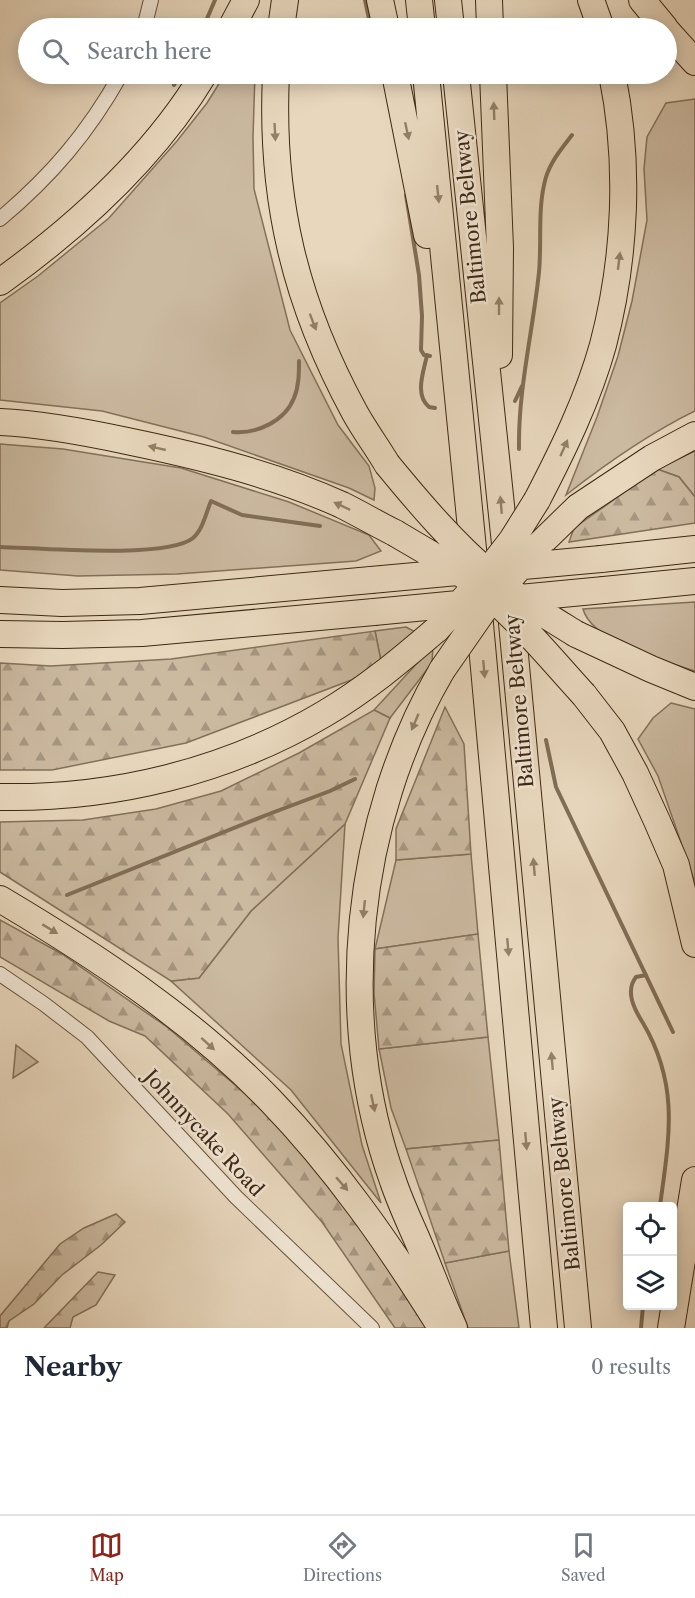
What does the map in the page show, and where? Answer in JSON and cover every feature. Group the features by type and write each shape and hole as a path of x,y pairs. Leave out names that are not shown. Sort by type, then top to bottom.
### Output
{"highway":[{"path":"236,18 246,0"},
{"path":"282,18 285,0"},
{"path":"380,0 384,18"},
{"path":"419,0 421,18"},
{"path":"448,0 450,18"},
{"path":"489,0 490,18"},
{"path":"591,0 597,18"},
{"path":"642,0 657,18"},
{"path":"677,42 695,62"},
{"path":"0,282 48,247 94,206 144,154 196,84"},
{"path":"276,84 276,164 282,214 294,267 313,324 335,374 356,416 387,464 435,520 491,576 533,608 576,634 695,687"},
{"path":"397,84 416,170 429,248 475,569"},
{"name":"Baltimore Beltway","path":"427,84 475,569 544,1328"},
{"name":"Baltimore Beltway","path":"457,84 498,470 578,1328"},
{"path":"493,84 500,248 498,470"},
{"path":"0,797 27,798 94,793 141,785 213,764 288,733 342,702 399,662 437,629 487,572 512,540 537,500 563,451 602,345 616,283 622,219 621,130 614,84"},
{"path":"0,422 69,430 155,447 218,462 292,486 341,505 395,533 442,561 484,591 534,639 584,695 612,731 635,773 676,865 695,944"},
{"path":"453,1328 392,1180 369,1084 360,985 361,934 367,882 379,823 388,790 425,699 442,670 490,601 540,544 578,507 652,458 695,435"},
{"path":"0,600 62,603 140,601 695,549"},
{"path":"0,634 142,633 695,581"},
{"path":"0,899 63,936 163,1007 194,1031 270,1100 352,1195 411,1279 441,1328"},
{"path":"671,1328 695,1180"},
{"path":"677,1328 695,1264"}],"street":[{"path":"146,18 151,0"},
{"path":"0,219 29,194 75,145 115,84"},
{"name":"Johnnycake Road","path":"0,974 87,1037 236,1197 372,1328"}],"green space":[{"path":"219,84 255,84 254,189 290,330 338,425 369,466 375,488 374,500 349,488 204,437 102,411 0,400 0,303 38,276 109,218 177,141"},
{"path":"695,99 695,411 628,450 566,495 618,356 632,301 647,220 644,169 647,137 666,103"},
{"path":"0,444 63,449 181,468 289,502 369,535 381,551 356,561 177,574 78,576 0,570"},
{"path":"695,451 695,497 679,477 657,469"},
{"path":"657,469 679,477 695,497 695,523 569,542 574,528"},
{"path":"695,602 695,671 648,656 614,640 589,621 583,609"},
{"path":"406,627 419,634 381,661 375,631"},
{"path":"375,631 381,661 354,679 186,743 52,770 0,770 0,663 51,666 171,659"},
{"path":"433,646 432,663 390,718 374,710"},
{"path":"671,703 695,709 695,883 658,776 638,739 653,718"},
{"path":"445,707 464,744 471,854 396,860 396,829"},
{"path":"374,710 390,718 345,824 251,911 199,978 171,981 0,872 0,822 83,820 156,809 221,791 299,753"},
{"path":"345,824 338,938 341,1044 362,1145 381,1203 291,1090 171,981 199,978 251,911"},
{"path":"471,854 478,934 375,949 396,860"},
{"path":"0,920 62,954 167,1027 261,1107 324,1176 368,1235 426,1328 395,1328 322,1222 228,1114 145,1036 109,1021 0,957"},
{"path":"478,934 488,1037 379,1049 374,993 375,949"},
{"path":"488,1037 499,1140 406,1149 391,1108 379,1049"},
{"path":"16,1045 38,1062 13,1078"},
{"path":"499,1140 509,1251 445,1263 406,1149"},
{"path":"116,1214 125,1222 101,1245 62,1275 34,1304 9,1321 7,1328 0,1328 0,1316 60,1244 84,1228"},
{"path":"509,1251 519,1328 468,1328 445,1263"},
{"path":"98,1272 115,1275 96,1305 73,1317 70,1328 44,1328"}],"waterway":[{"path":"207,18 215,0"},
{"path":"365,0 369,18"},
{"path":"519,449 523,382 539,272 543,189 551,166 572,135"},
{"path":"406,195 419,275 422,316 421,350 424,355 430,356"},
{"path":"427,355 421,382 422,396 429,407 435,408"},
{"path":"233,432 260,428 284,413 296,393 299,361"},
{"path":"515,401 522,386"},
{"path":"0,547 101,551 158,548 179,544 193,538 202,526 211,501 242,515 320,526"},
{"path":"546,740 556,787 673,1032"},
{"path":"67,895 355,779"},
{"path":"646,975 636,977 631,994 637,1012 655,1046 663,1069 667,1091 668,1135 660,1202"},
{"path":"641,1328 643,1310"}]}
